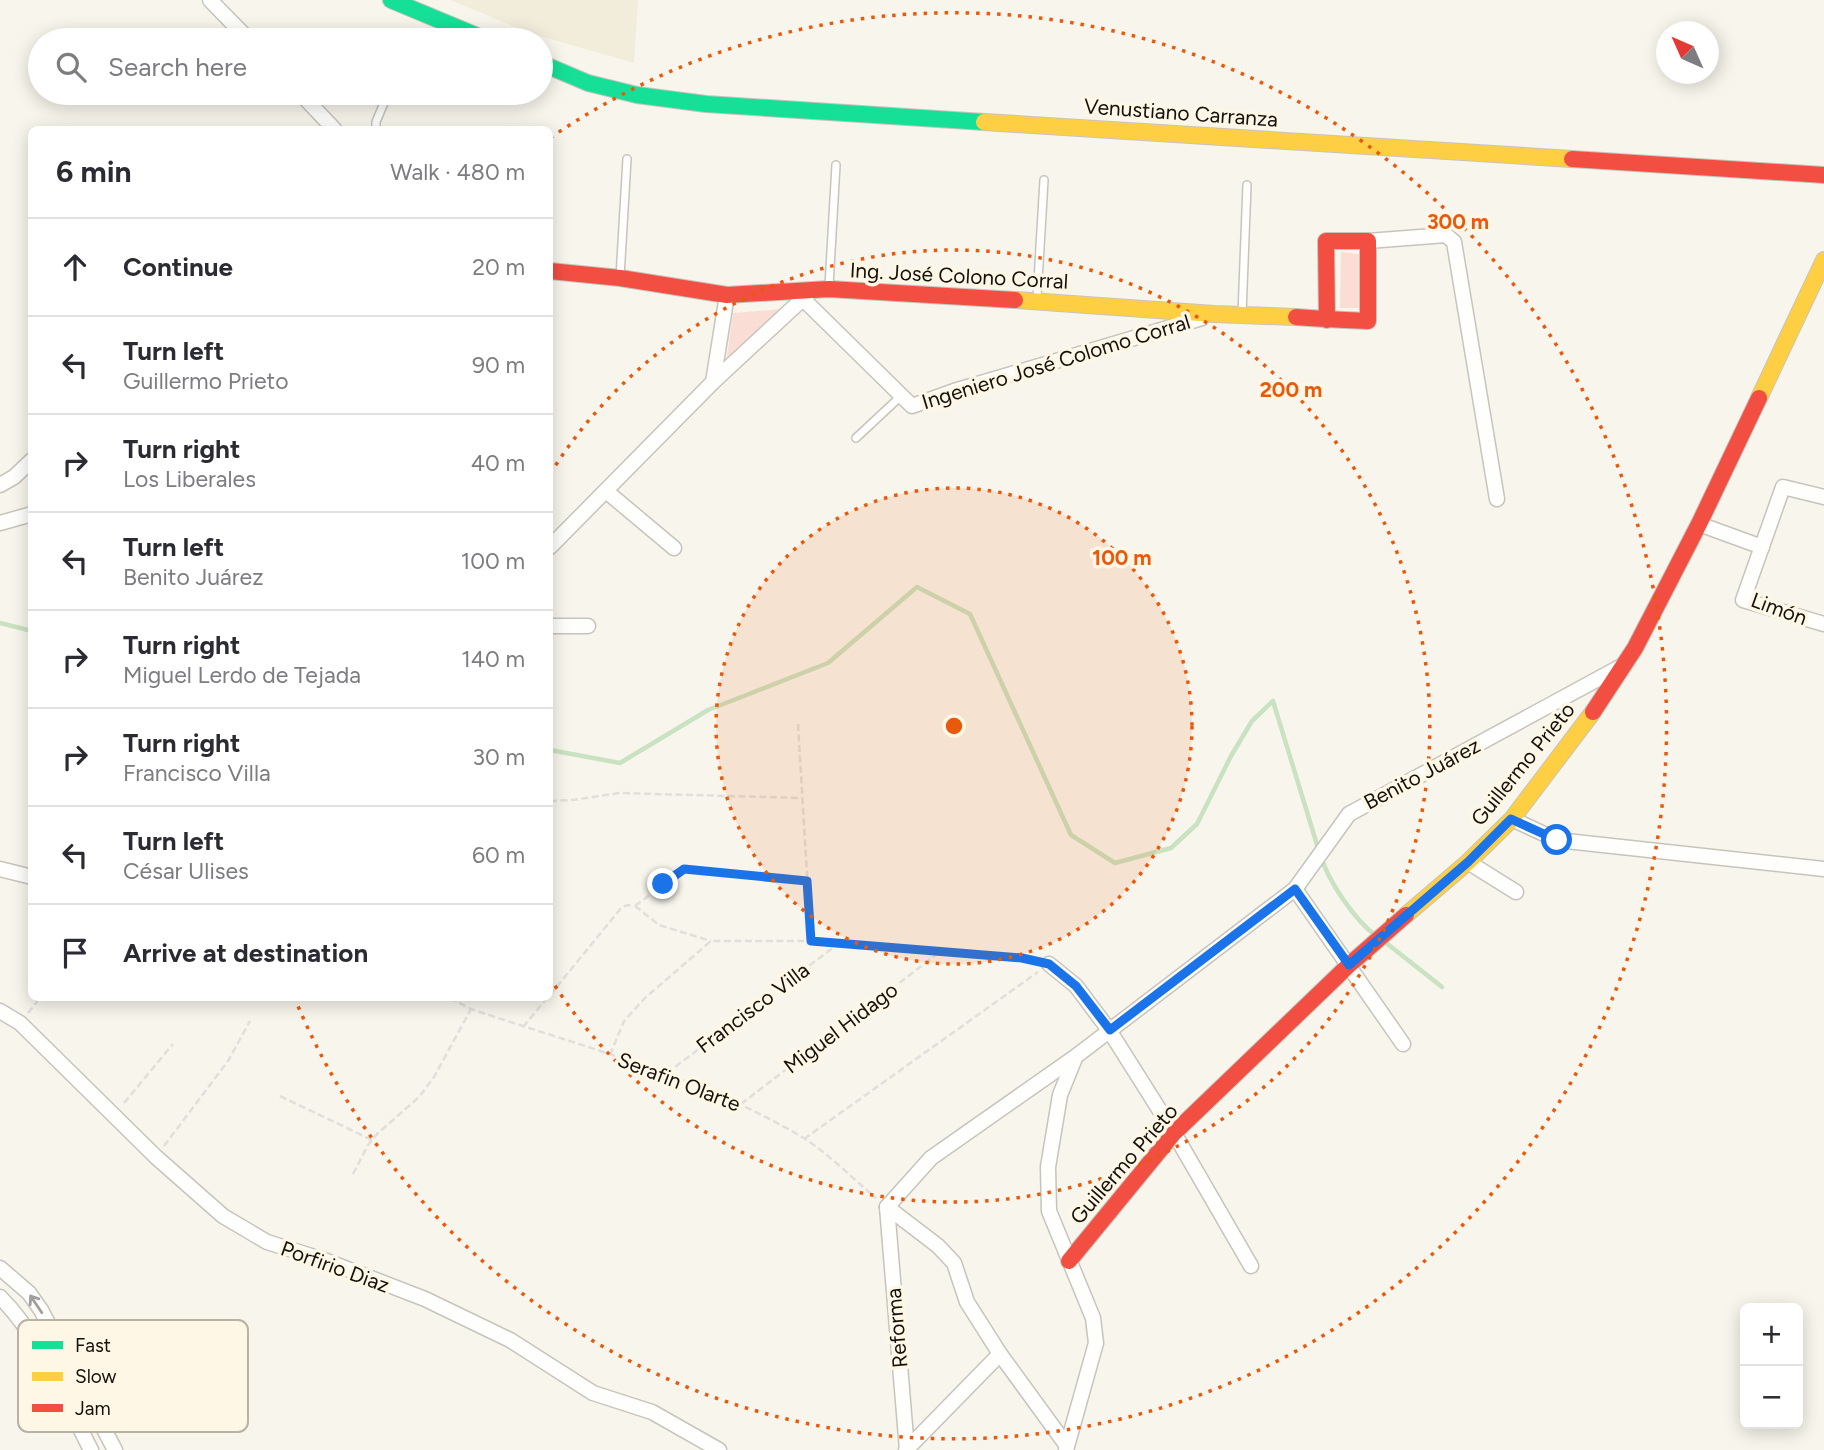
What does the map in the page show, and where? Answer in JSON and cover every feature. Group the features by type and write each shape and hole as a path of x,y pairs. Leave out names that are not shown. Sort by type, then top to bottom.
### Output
{"street":[{"path":"210,0 237,28"},
{"path":"391,0 458,28"},
{"name":"Venustiano Carranza","path":"553,68 588,83 636,95 706,104 1824,175"},
{"path":"311,105 331,126"},
{"path":"1327,320 1326,241 1447,235 1454,242 1497,499"},
{"name":"Ing. José Colono Corral","path":"553,271 620,278 727,295 815,292 1037,301 1213,314 1368,321 1368,241"},
{"name":"Guillermo Prieto","path":"1069,1261 1174,1133 1349,965 1468,862 1511,819 1606,694 1627,663 1699,524 1824,260"},
{"path":"553,544 713,382 815,292"},
{"name":"Ingeniero José Colomo Corral","path":"815,292 912,406 1213,314"},
{"path":"713,382 727,295"},
{"path":"0,485 28,464"},
{"path":"1699,524 1762,547 1783,487 1824,497"},
{"path":"606,491 674,548"},
{"path":"0,523 28,515"},
{"name":"Limón","path":"1762,547 1743,600 1824,624"},
{"path":"553,626 588,626"},
{"name":"Benito Juárez","path":"887,1207 931,1158 1075,1056 1295,889 1349,814 1627,663"},
{"path":"1511,819 1557,840 1824,869"},
{"path":"1468,862 1516,892"},
{"path":"0,869 28,876"},
{"path":"1295,889 1403,1044"},
{"path":"1049,964 1076,986 1110,1030 1174,1133 1251,1266"},
{"name":"Porfirio Diaz","path":"0,1011 20,1023 156,1157 223,1216 267,1242 324,1260 425,1299 510,1340 593,1393 652,1412 719,1450"},
{"path":"1067,1448 1096,1343 1093,1318 1049,1211 1048,1167 1060,1094 1075,1056"},
{"path":"887,1207 937,1246 954,1263 967,1302 1067,1448"},
{"name":"Reforma","path":"887,1207 907,1450"},
{"path":"0,1268 29,1293 46,1320"},
{"path":"0,1297 19,1320"},
{"path":"907,1450 1000,1353"},
{"path":"82,1432 91,1450"},
{"path":"105,1432 115,1450"}],"lane":[{"path":"376,126 383,105"},
{"path":"620,278 627,159"},
{"path":"815,292 836,165"},
{"path":"1037,301 1044,180"},
{"path":"1242,314 1247,185"},
{"name":"Ingeniero José Colomo Corral","path":"856,438 901,395"}],"path":[{"name":"Francisco Villa","path":"798,724 811,941"},
{"path":"553,801 619,793 802,799"},
{"path":"635,906 684,869 807,881"},
{"path":"553,990 622,907 628,905 635,906 659,925 711,941 811,941 1022,958 1049,964"},
{"path":"610,1055 624,1021 645,998 711,941"},
{"name":"Francisco Villa","path":"667,1073 839,943"},
{"name":"Miguel Hidago","path":"741,1104 941,951"},
{"path":"804,1139 1049,964"},
{"name":"Serafin Olarte","path":"456,1001 523,1027 667,1073 741,1104 804,1139 887,1207"},
{"path":"523,1027 544,1001"},
{"path":"353,1174 372,1140 419,1097 434,1077 471,1009"},
{"path":"156,1157 228,1061 250,1021"},
{"path":"113,1116 173,1044"},
{"path":"280,1096 372,1140"}],"shaded area":[{"path":"450,0 638,0 634,63 553,40 553,28 518,28"},
{"path":"1341,252 1359,254 1359,308 1340,308"},
{"path":"782,309 726,363 733,313"}],"waterway":[{"path":"553,751 620,763 708,710 828,663 917,587 970,614 1071,835 1115,863 1171,848 1197,824 1252,721 1273,701 1318,848"},
{"path":"0,623 28,630"},
{"path":"1321,857 1343,899 1375,935"},
{"path":"1385,942 1442,987"}],"traffic: fast":[{"path":"391,0 458,28"},
{"path":"553,68 588,83 637,95 706,104 984,122"}],"traffic: slow":[{"path":"984,122 1572,159"},
{"path":"1759,398 1824,260"},
{"path":"1015,300 1296,317"},
{"path":"1406,915 1468,862 1512,819 1593,712"}],"traffic: jam":[{"path":"1572,159 1824,175"},
{"path":"1296,317 1323,319 1332,319 1368,321 1368,241 1326,241 1327,320"},
{"path":"553,271 620,278 727,295 829,289 1015,300"},
{"path":"1593,712 1635,648 1699,524 1759,398"},
{"path":"1069,1261 1174,1133 1349,965 1406,915"}],"route":[{"path":"663,884 684,869 807,881 811,941 1022,958 1049,964 1076,986 1110,1030 1295,889 1349,965 1468,862 1511,819 1557,840"}]}
